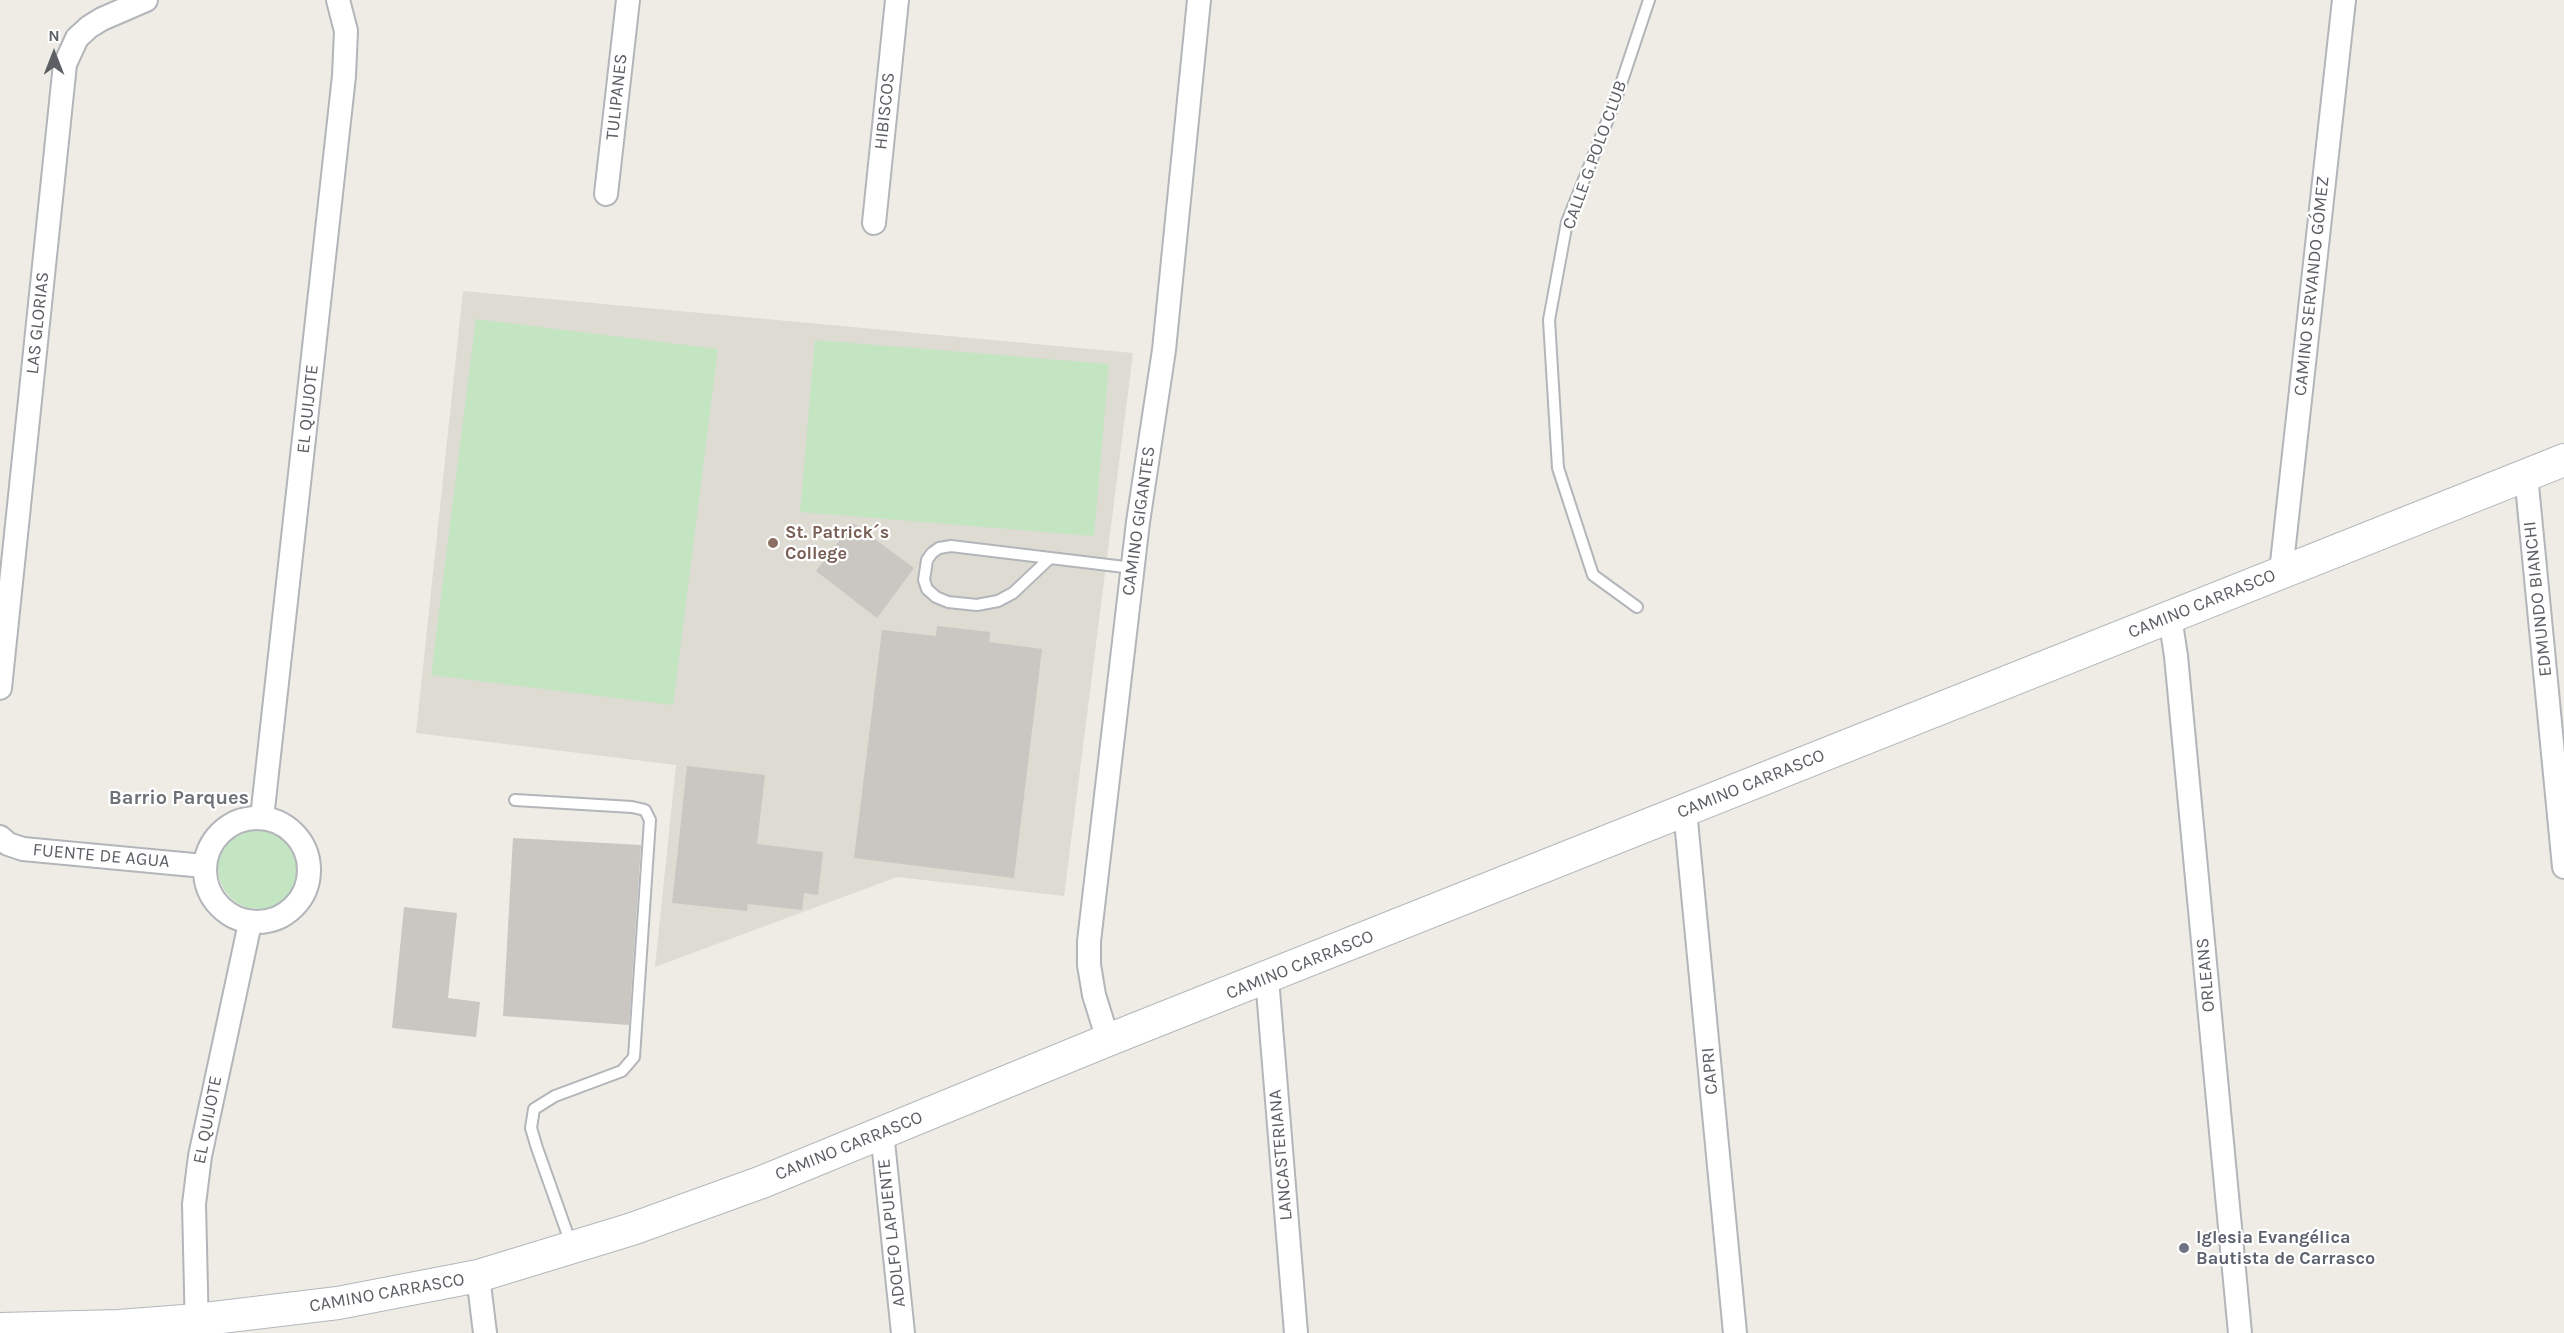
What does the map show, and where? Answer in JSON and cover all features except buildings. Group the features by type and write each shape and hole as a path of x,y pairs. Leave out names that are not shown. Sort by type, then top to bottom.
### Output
{"main road":[{"name":"CAMINO CARRASCO","path":"0,1329 197,1327 478,1276 572,1247 762,1182 1108,1040 2564,460"}],"street":[{"name":"LAS GLORIAS","path":"0,688 65,64 78,38 89,27 146,0"},
{"name":"EL QUIJOTE","path":"262,818 344,76 346,31 338,0"},
{"name":"TULIPANES","path":"606,194 628,0"},
{"name":"HIBISCOS","path":"874,222 897,0"},
{"name":"CAMINO GIGANTES","path":"1108,1040 1094,995 1089,965 1089,942 1132,568 1164,350 1199,0"},
{"name":"CAMINO SERVANDO GÓMEZ","path":"2281,572 2344,0"},
{"name":"EDMUNDO BIANCHI","path":"2526,475 2564,867"},
{"name":"ORLEANS","path":"2170,617 2176,656 2240,1333"},
{"name":"CAPRI","path":"1685,810 1734,1333"},
{"path":"251,818 262,818 273,820 288,828 301,841 308,858 309,876 304,893 294,908 279,918 262,923 250,923 233,917 220,908 210,894 204,879 204,866 207,852 217,836 232,824 251,818"},
{"name":"FUENTE DE AGUA","path":"0,837 8,844 23,849 204,866"},
{"name":"EL QUIJOTE","path":"197,1327 194,1204 200,1156 250,923"},
{"name":"LANCASTERIANA","path":"1267,978 1296,1333"},
{"name":"ADOLFO LAPUENTE","path":"882,1132 903,1333"},
{"path":"478,1276 485,1333"}],"lane":[{"name":"CALLE G POLO CLUB","path":"1637,607 1593,575 1558,468 1550,320 1567,222 1616,99 1649,0"},
{"path":"1049,559 1013,593 998,601 977,605 948,602 936,597 927,589 924,580 927,560 932,553 939,548 951,546 1132,568"},
{"path":"516,800 632,807 645,810 650,820 634,1057 622,1071 555,1096 534,1109 531,1128 572,1247"}],"shaded area":[{"name":"St. Patrick´s College","path":"463,291 1133,353 1064,896 897,877 655,967 676,765 416,733"}],"green space":[{"path":"476,319 718,349 673,705 431,675"},
{"path":"815,340 1109,364 1094,536 800,512"},
{"path":"259,827 275,830 288,839 297,852 300,868 297,884 288,897 275,906 259,909 243,906 230,897 221,884 218,868 221,852 230,839 243,830"}],"place":[{"name":"St. Patrick´s College","path":"773,543"},
{"name":"Iglesia Evangélica Bautista de Carrasco","path":"2184,1248"}],"district":[{"name":"Barrio Parques","path":"179,798"}]}
